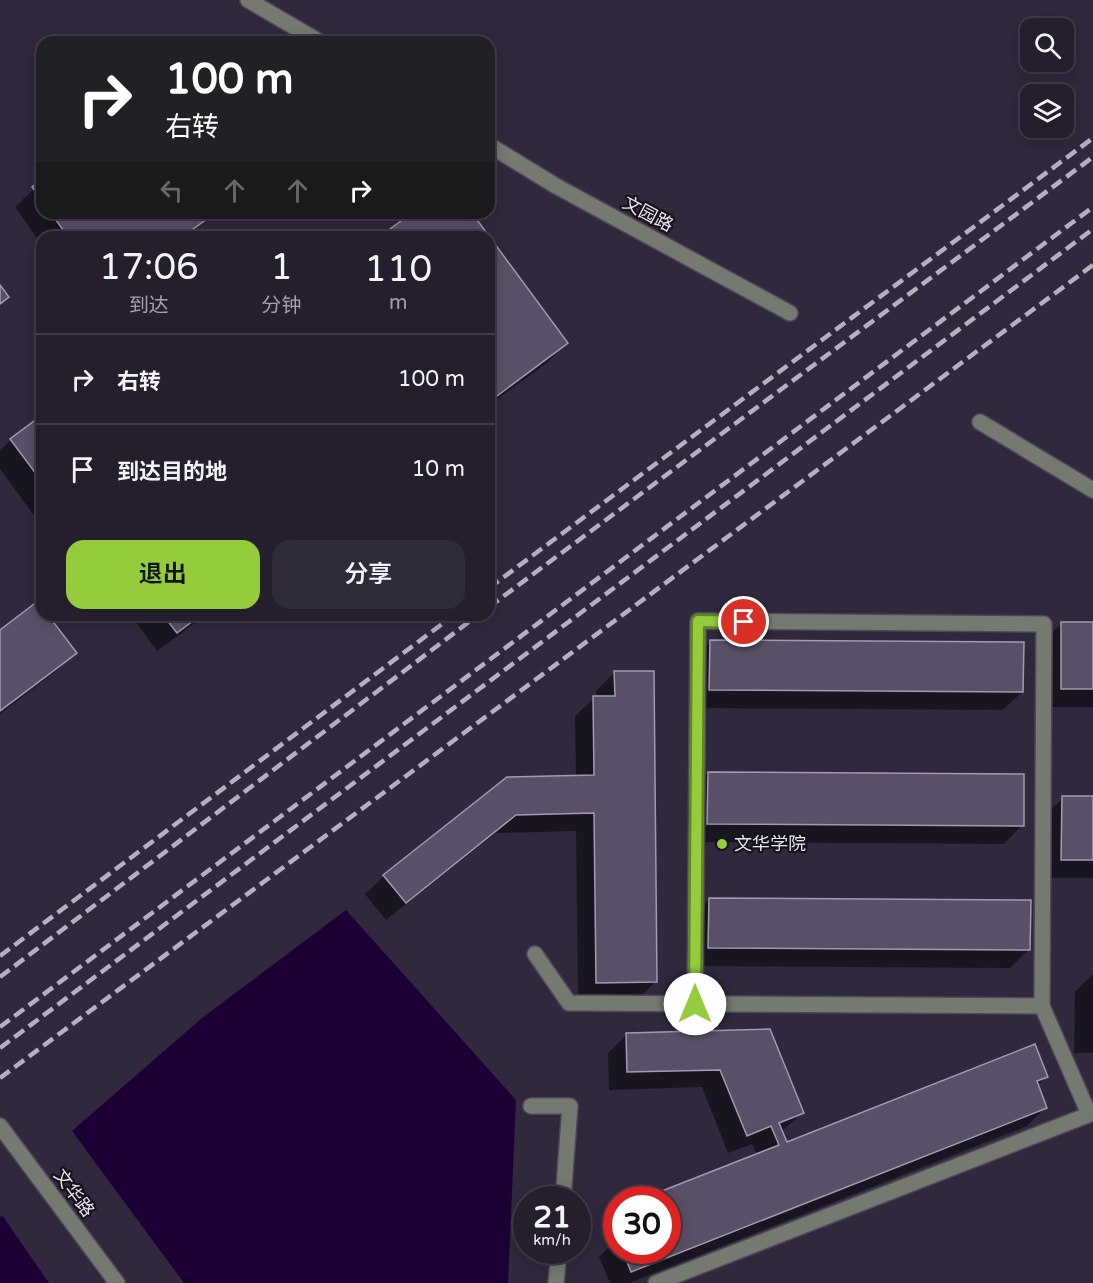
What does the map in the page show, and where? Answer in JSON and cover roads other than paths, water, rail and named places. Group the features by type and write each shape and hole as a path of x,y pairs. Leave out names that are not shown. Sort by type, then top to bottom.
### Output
{"street":[{"path":"248,0 310,36"},
{"name":"文园路","path":"495,149 556,186 790,313"},
{"path":"980,422 1093,490"},
{"path":"656,1283 1091,1114 1042,1006 1044,624 698,621 695,1004"},
{"path":"536,954 569,1003 1042,1006"},
{"path":"531,1106 570,1106 564,1186"},
{"name":"文华路","path":"0,1126 117,1283"},
{"path":"556,1283 558,1264"}],"railway":[{"path":"495,584 1093,138"},
{"path":"495,603 1093,157"},
{"path":"0,1027 1093,207"},
{"path":"0,1048 1093,229"},
{"path":"0,1078 1093,265"},
{"path":"0,956 446,621"},
{"path":"0,977 470,621"}],"place":[{"name":"文华学院","path":"722,844"}]}
